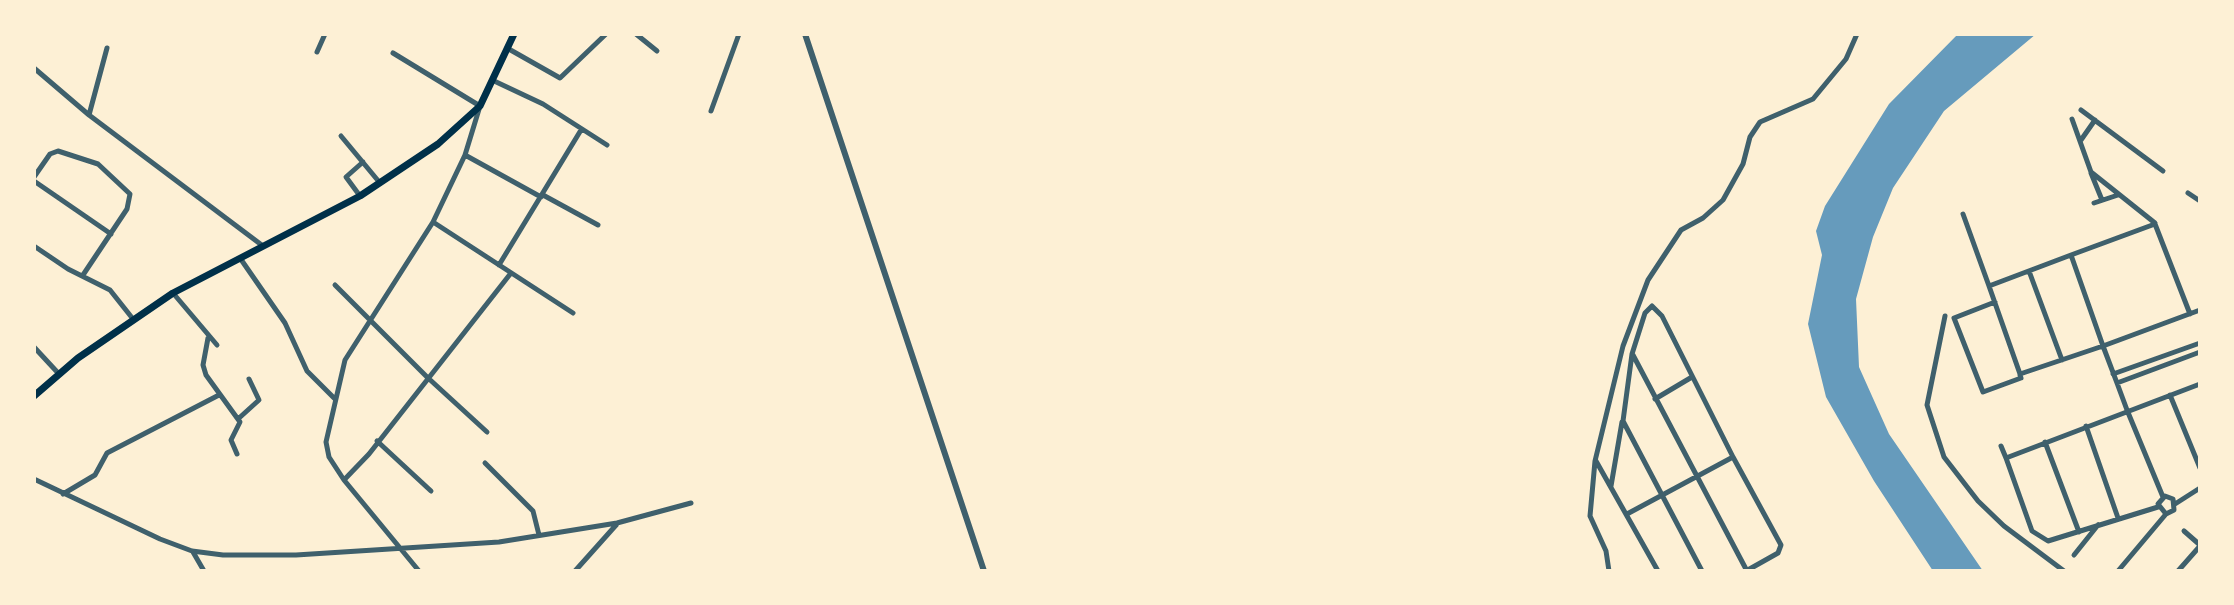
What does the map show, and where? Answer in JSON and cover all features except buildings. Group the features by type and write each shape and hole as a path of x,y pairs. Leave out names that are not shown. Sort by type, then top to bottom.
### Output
{"main road":[{"path":"34,396 133,319 173,293 360,196 450,135 480,106 514,34"}],"street":[{"path":"317,52 325,34"},
{"path":"507,48 560,78 606,34"},
{"path":"636,34 657,51"},
{"path":"711,111 739,34"},
{"path":"805,34 984,571"},
{"path":"1609,571 1606,551 1590,516 1595,461 1623,346 1648,280 1681,230 1703,218 1723,200 1743,164 1750,137 1760,122 1813,99 1846,59 1857,34"},
{"path":"89,115 107,48"},
{"path":"393,53 480,106 465,155 433,222 345,360 326,442 329,457 344,480 419,571"},
{"path":"34,68 89,115 263,246"},
{"path":"492,80 543,104 607,145"},
{"path":"2081,110 2163,171"},
{"path":"2072,119 2102,200"},
{"path":"2081,141 2095,120"},
{"path":"499,265 581,130"},
{"path":"341,136 380,183"},
{"path":"83,275 111,234 131,198 125,186 106,170 88,160 55,151 34,179 111,234"},
{"path":"465,155 598,225"},
{"path":"360,196 346,177 363,162"},
{"path":"2091,172 2155,224 2190,314"},
{"path":"2188,193 2200,201"},
{"path":"2094,203 2119,195"},
{"path":"1963,214 1995,302 2021,378 1983,392 1954,318 1995,302"},
{"path":"433,222 573,313"},
{"path":"1989,286 2155,224"},
{"path":"34,246 110,290 133,319"},
{"path":"2001,446 2032,531 2048,541 2158,507 2163,497 2113,374 2071,255"},
{"path":"239,257 285,323 307,371 334,398"},
{"path":"2029,271 2062,360"},
{"path":"344,480 511,273"},
{"path":"335,285 487,432"},
{"path":"173,293 217,345"},
{"path":"1611,486 1632,354 1645,313 1656,307 1781,545 1778,553 1747,571 1632,354"},
{"path":"2020,374 2200,310"},
{"path":"1945,316 1927,405 1944,457 1955,474 2004,526 2064,571"},
{"path":"208,338 203,365 219,395 238,419"},
{"path":"2113,374 2200,343"},
{"path":"34,347 59,374"},
{"path":"2117,383 2200,352"},
{"path":"1655,399 1692,377"},
{"path":"237,454 231,440 238,419 259,400 249,379"},
{"path":"2006,458 2200,384"},
{"path":"63,494 95,475 107,453 219,395"},
{"path":"2170,395 2200,468"},
{"path":"1623,421 1702,571"},
{"path":"2086,426 2118,518"},
{"path":"377,441 431,491"},
{"path":"2045,442 2079,532"},
{"path":"1627,514 1733,457"},
{"path":"1595,461 1658,571"},
{"path":"485,463 533,511 539,535"},
{"path":"34,479 125,525 192,551 262,556 401,549 539,535 617,523 691,503"},
{"path":"2163,497 2173,500 2200,488"},
{"path":"2118,571 2166,514 2174,510 2173,500"},
{"path":"2158,507 2166,514"},
{"path":"575,571 617,523"},
{"path":"2074,555 2099,524"},
{"path":"2178,571 2200,545 2184,531"},
{"path":"192,551 204,571"},
{"path":"580,566 587,571"}],"water":[{"path":"1958,34 2036,34 1944,111 1893,188 1873,237 1856,299 1859,367 1889,434 1983,571 1933,571 1874,481 1826,397 1808,324 1822,255 1816,231 1825,206 1889,104"}]}
